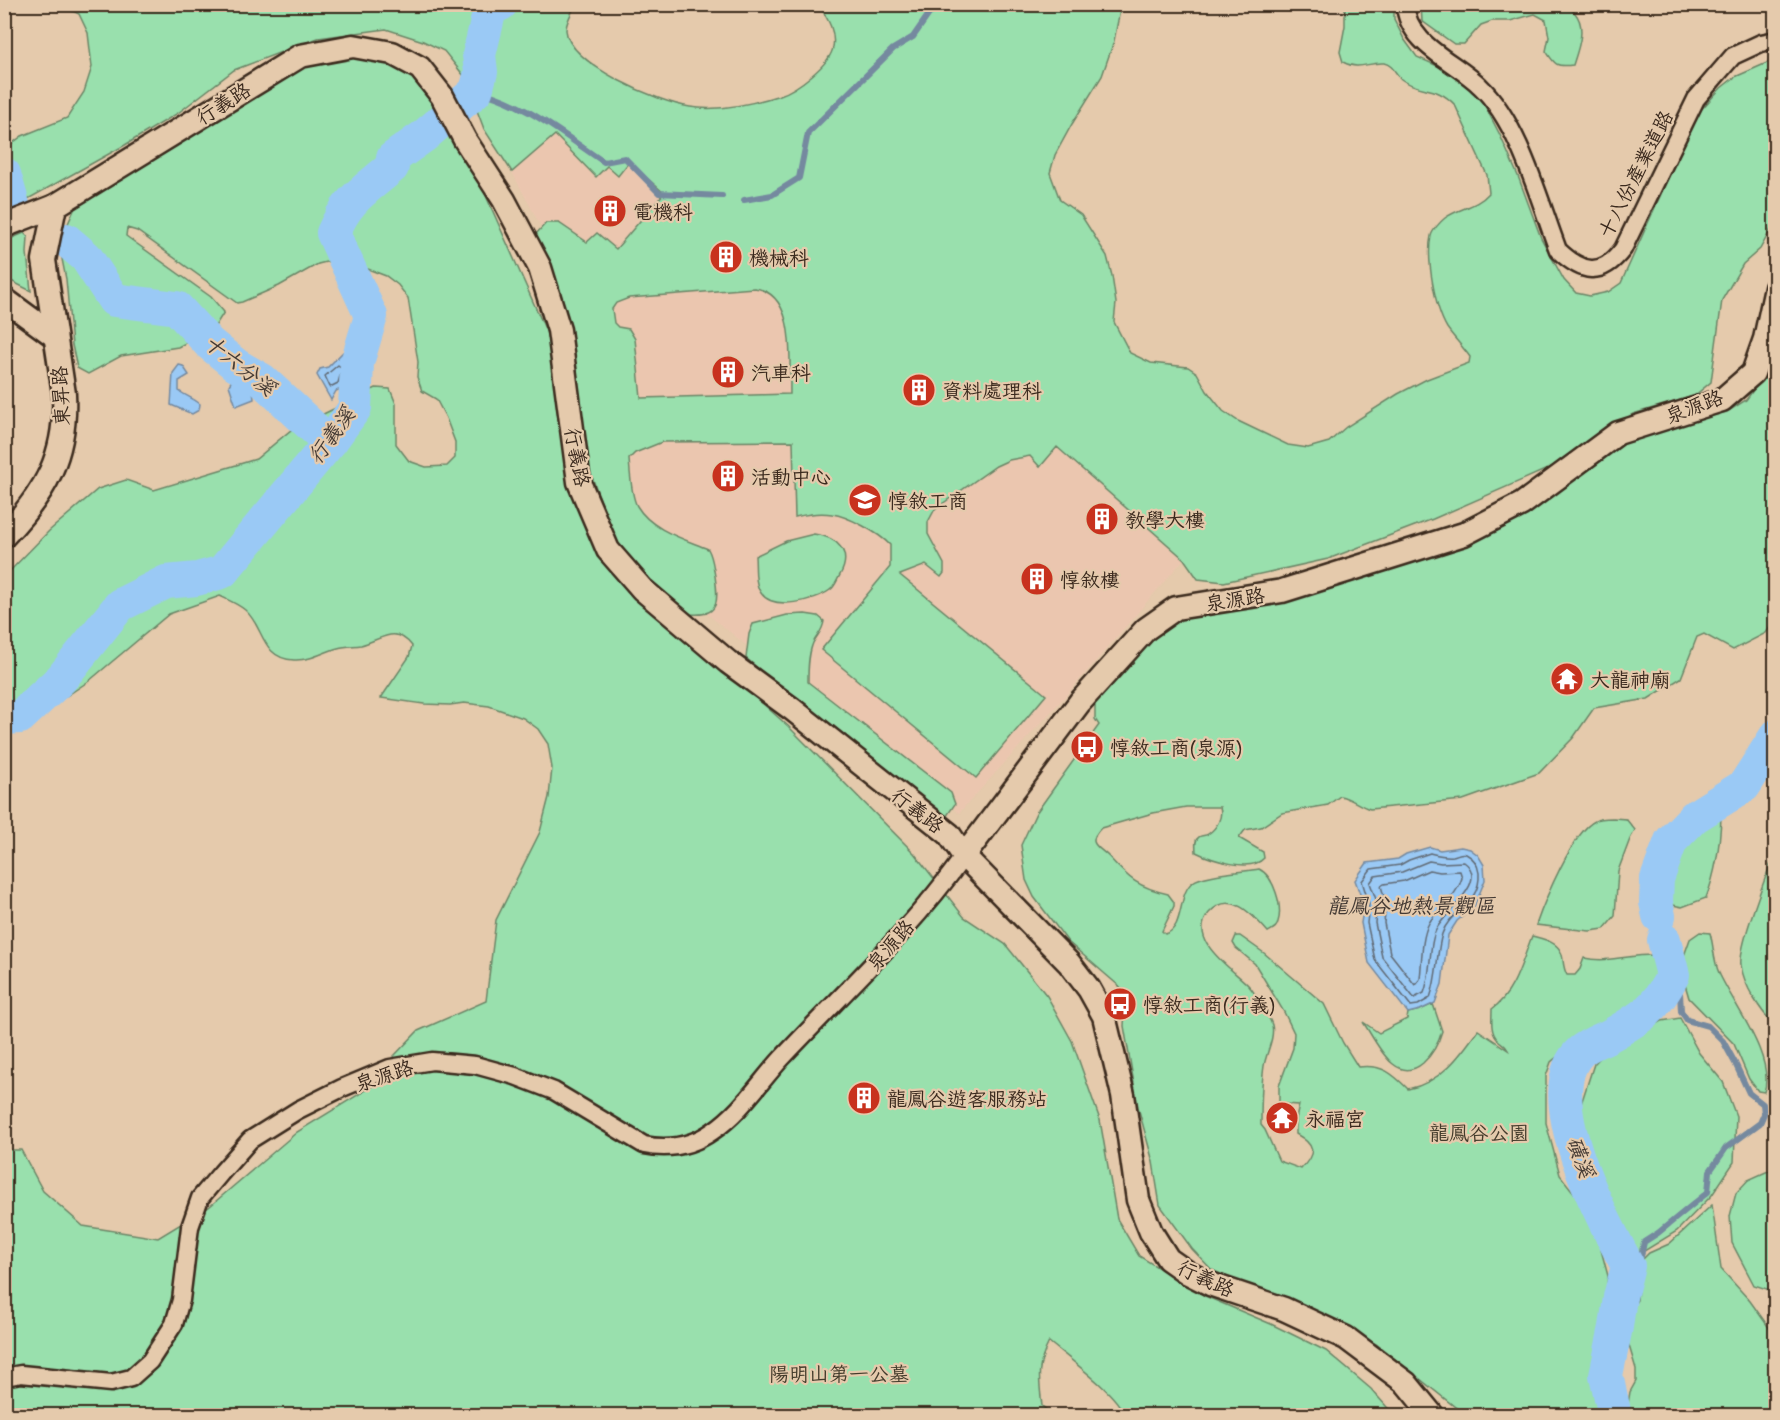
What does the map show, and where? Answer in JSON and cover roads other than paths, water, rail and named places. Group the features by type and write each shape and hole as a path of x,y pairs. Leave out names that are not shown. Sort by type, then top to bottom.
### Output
{"street":[{"name":"十八份產業道路","path":"1405,4 1417,34 1430,47 1481,86 1501,114 1518,144 1558,250 1571,262 1587,269 1601,268 1612,263 1623,249 1696,99 1733,56 1761,43 1776,40"},
{"name":"行義路","path":"4,225 55,206 300,56 353,46 392,53 420,68 442,96 465,140 504,200 540,268 559,330 579,482 608,550 642,589 728,662 792,709 949,834 964,856 1069,963 1089,989 1109,1029 1123,1095 1138,1200 1151,1232 1168,1259 1188,1273 1210,1284 1284,1309 1346,1338 1406,1383 1433,1416"},
{"name":"東昇路","path":"4,536 27,512 45,484 55,465 61,440 65,414 64,394 53,335 44,260 55,206"},
{"name":"泉源路","path":"4,1377 21,1374 111,1383 131,1378 150,1361 174,1324 181,1300 190,1227 200,1198 250,1140 342,1088 390,1068 432,1061 475,1065 515,1076 554,1091 644,1145 661,1148 678,1147 712,1132 732,1116 781,1059 873,965 941,888 1080,702 1146,629 1176,608 1282,591 1464,534 1522,504 1618,433 1722,400 1753,373 1765,339 1776,288"},
{"path":"4,299 53,335"}],"water":[{"path":"343,352 353,358 343,388 336,391 331,400 317,375 320,369 328,367"},
{"path":"179,365 183,366 189,375 179,381 179,391 200,404 199,410 192,414 171,405 173,373"},
{"path":"232,380 241,386 246,383 252,385 254,399 236,406 229,385"},
{"name":"龍鳳谷地熱景觀區","path":"1430,847 1440,850 1461,847 1470,849 1478,855 1484,865 1485,880 1474,907 1457,921 1448,935 1442,984 1435,1003 1408,1013 1369,963 1361,923 1364,905 1355,880 1367,863 1398,859 1406,854"}],"waterway":[{"name":"行義溪","path":"4,718 20,717 61,679 120,605 166,582 197,579 222,572 331,441 355,408 357,363 371,316 333,233 351,203 392,167 393,158 424,136 476,91 481,72 479,55 490,9 501,4"},
{"path":"744,200 772,195 799,178 808,133 893,49 913,37 936,4"},
{"path":"476,91 494,96 527,111 604,162 625,158 659,193 722,196"},
{"name":"十六分溪","path":"4,174 13,205"},
{"name":"十六分溪","path":"66,240 86,257 114,300 177,308 209,343 236,365 262,380 331,441"},
{"name":"磺溪","path":"1659,916 1656,902 1657,879 1671,841 1694,817 1744,786 1776,736"},
{"name":"磺溪","path":"1615,1416 1606,1375 1628,1266 1590,1190 1578,1158 1569,1126 1565,1096 1569,1070 1581,1051 1640,1017 1667,987 1673,975 1664,940"},
{"path":"1628,1266 1641,1256 1644,1242 1708,1192 1710,1171 1726,1148 1760,1123 1764,1114 1763,1104 1749,1093 1723,1041 1708,1026 1687,1020 1681,1011 1680,993 1673,975"}],"place":[{"name":"電機科","path":"610,211"},
{"name":"機械科","path":"726,257"},
{"name":"汽車科","path":"728,372"},
{"name":"資料處理科","path":"919,390"},
{"name":"活動中心","path":"728,476"},
{"name":"惇敘工商","path":"865,500"},
{"name":"教學大樓","path":"1102,519"},
{"name":"惇敘樓","path":"1037,579"},
{"name":"大龍神廟","path":"1567,679"},
{"name":"惇敘工商(泉源)","path":"1087,747"},
{"name":"惇敘工商(行義)","path":"1120,1004"},
{"name":"龍鳳谷遊客服務站","path":"864,1098"},
{"name":"永福宮","path":"1282,1118"}],"park label":[{"name":"龍鳳谷公園","path":"1479,1132"},
{"name":"陽明山第一公墓","path":"839,1373"}]}
